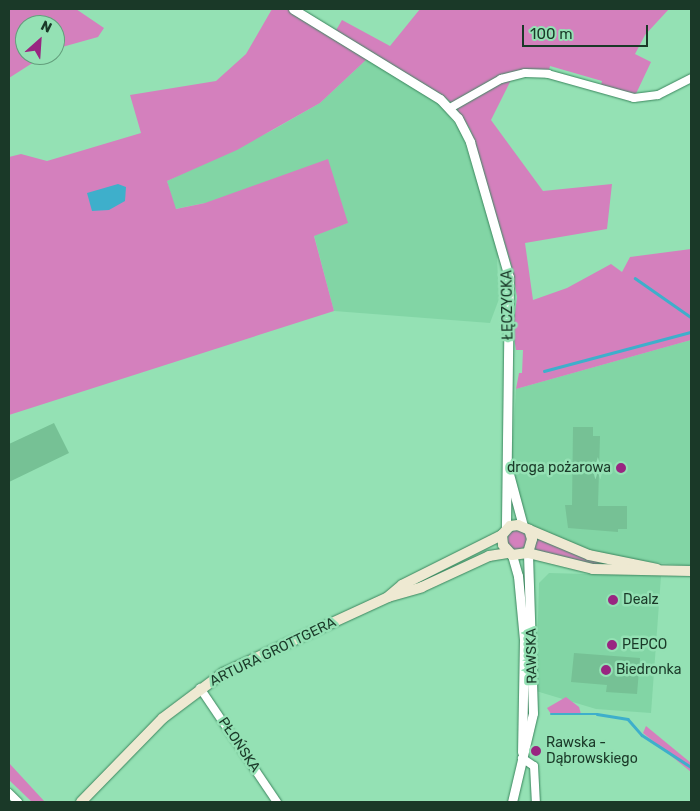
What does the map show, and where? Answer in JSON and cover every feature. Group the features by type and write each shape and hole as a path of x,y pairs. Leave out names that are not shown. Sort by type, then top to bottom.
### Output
{"main road":[{"path":"526,528 532,540 528,553"},
{"path":"658,569 589,555 526,528 504,532 502,545 510,554 528,553 585,568 691,571"},
{"name":"ARTURA GROTTGERA","path":"388,597 402,585 504,532"},
{"name":"ARTURA GROTTGERA","path":"81,802 163,718 200,688 232,669 388,597 422,587 489,556 510,554"}],"street":[{"path":"293,9 450,108 501,80 531,72 634,98 658,95 691,78"},
{"name":"ŁĘCZYCKA","path":"450,108 470,142 507,262 504,532"},
{"name":"ŁĘCZYCKA","path":"506,454 514,502 526,528"},
{"name":"RAWSKA","path":"512,802 533,713 528,553"},
{"name":"RAWSKA","path":"510,554 519,584 524,639 522,758"},
{"name":"PŁOŃSKA","path":"200,688 277,802"},
{"path":"522,758 534,766 536,802"},
{"path":"9,793 18,802"}],"shaded area":[{"path":"9,9 76,9 104,28 98,37 65,46 65,15 15,15 15,65 29,65 9,78"},
{"path":"272,9 287,9 368,58 320,103 237,150 167,181 176,209 205,203 328,159 348,223 314,236 334,311 9,415 9,157 21,154 47,161 141,133 130,95 216,81 246,54"},
{"path":"420,9 669,9 645,35 635,54 651,62 634,98 600,89 602,81 550,66 548,74 513,76 491,120 543,191 612,184 607,229 525,243 533,300 567,288 611,264 622,272 630,257 691,249 691,340 516,389 519,373 522,373 523,350 516,350 513,330 517,297 511,264 470,129 454,105 442,95 335,32 342,20 390,46"},
{"path":"368,58 439,103 461,132 500,250 497,259 499,299 490,323 334,311 314,235 348,223 204,203 175,209 167,181 273,130 320,103"},
{"path":"691,340 691,566 604,557 529,524 511,468 516,389"},
{"path":"517,530 524,533 527,540 524,547 517,550 510,547 507,540 510,533"},
{"path":"538,536 579,556 623,565 600,567 533,551"},
{"path":"549,573 661,576 651,713 596,709 536,691 539,583"},
{"path":"566,697 579,707 581,714 551,714 547,708"},
{"path":"646,726 691,763 691,772 643,733"},
{"path":"9,763 45,802 32,802 9,780"}],"water":[{"path":"118,184 126,187 125,201 109,210 92,211 87,193"}],"building":[{"path":"54,423 69,453 9,482 9,444"},
{"path":"573,427 593,427 593,436 600,436 598,506 627,506 627,529 618,529 618,532 568,528 565,505 572,505"},
{"name":"Biedronka","path":"574,653 640,658 637,694 606,692 607,685 571,682"}],"waterway":[{"path":"635,278 691,317"},
{"path":"544,371 691,332"},
{"path":"551,714 597,714 628,719 642,735 691,767"}],"place":[{"name":"droga pożarowa","path":"621,468"},
{"name":"Dealz","path":"613,600"},
{"name":"PEPCO","path":"612,645"},
{"name":"Biedronka","path":"606,670"},
{"name":"Rawska - Dąbrowskiego","path":"536,751"}]}
